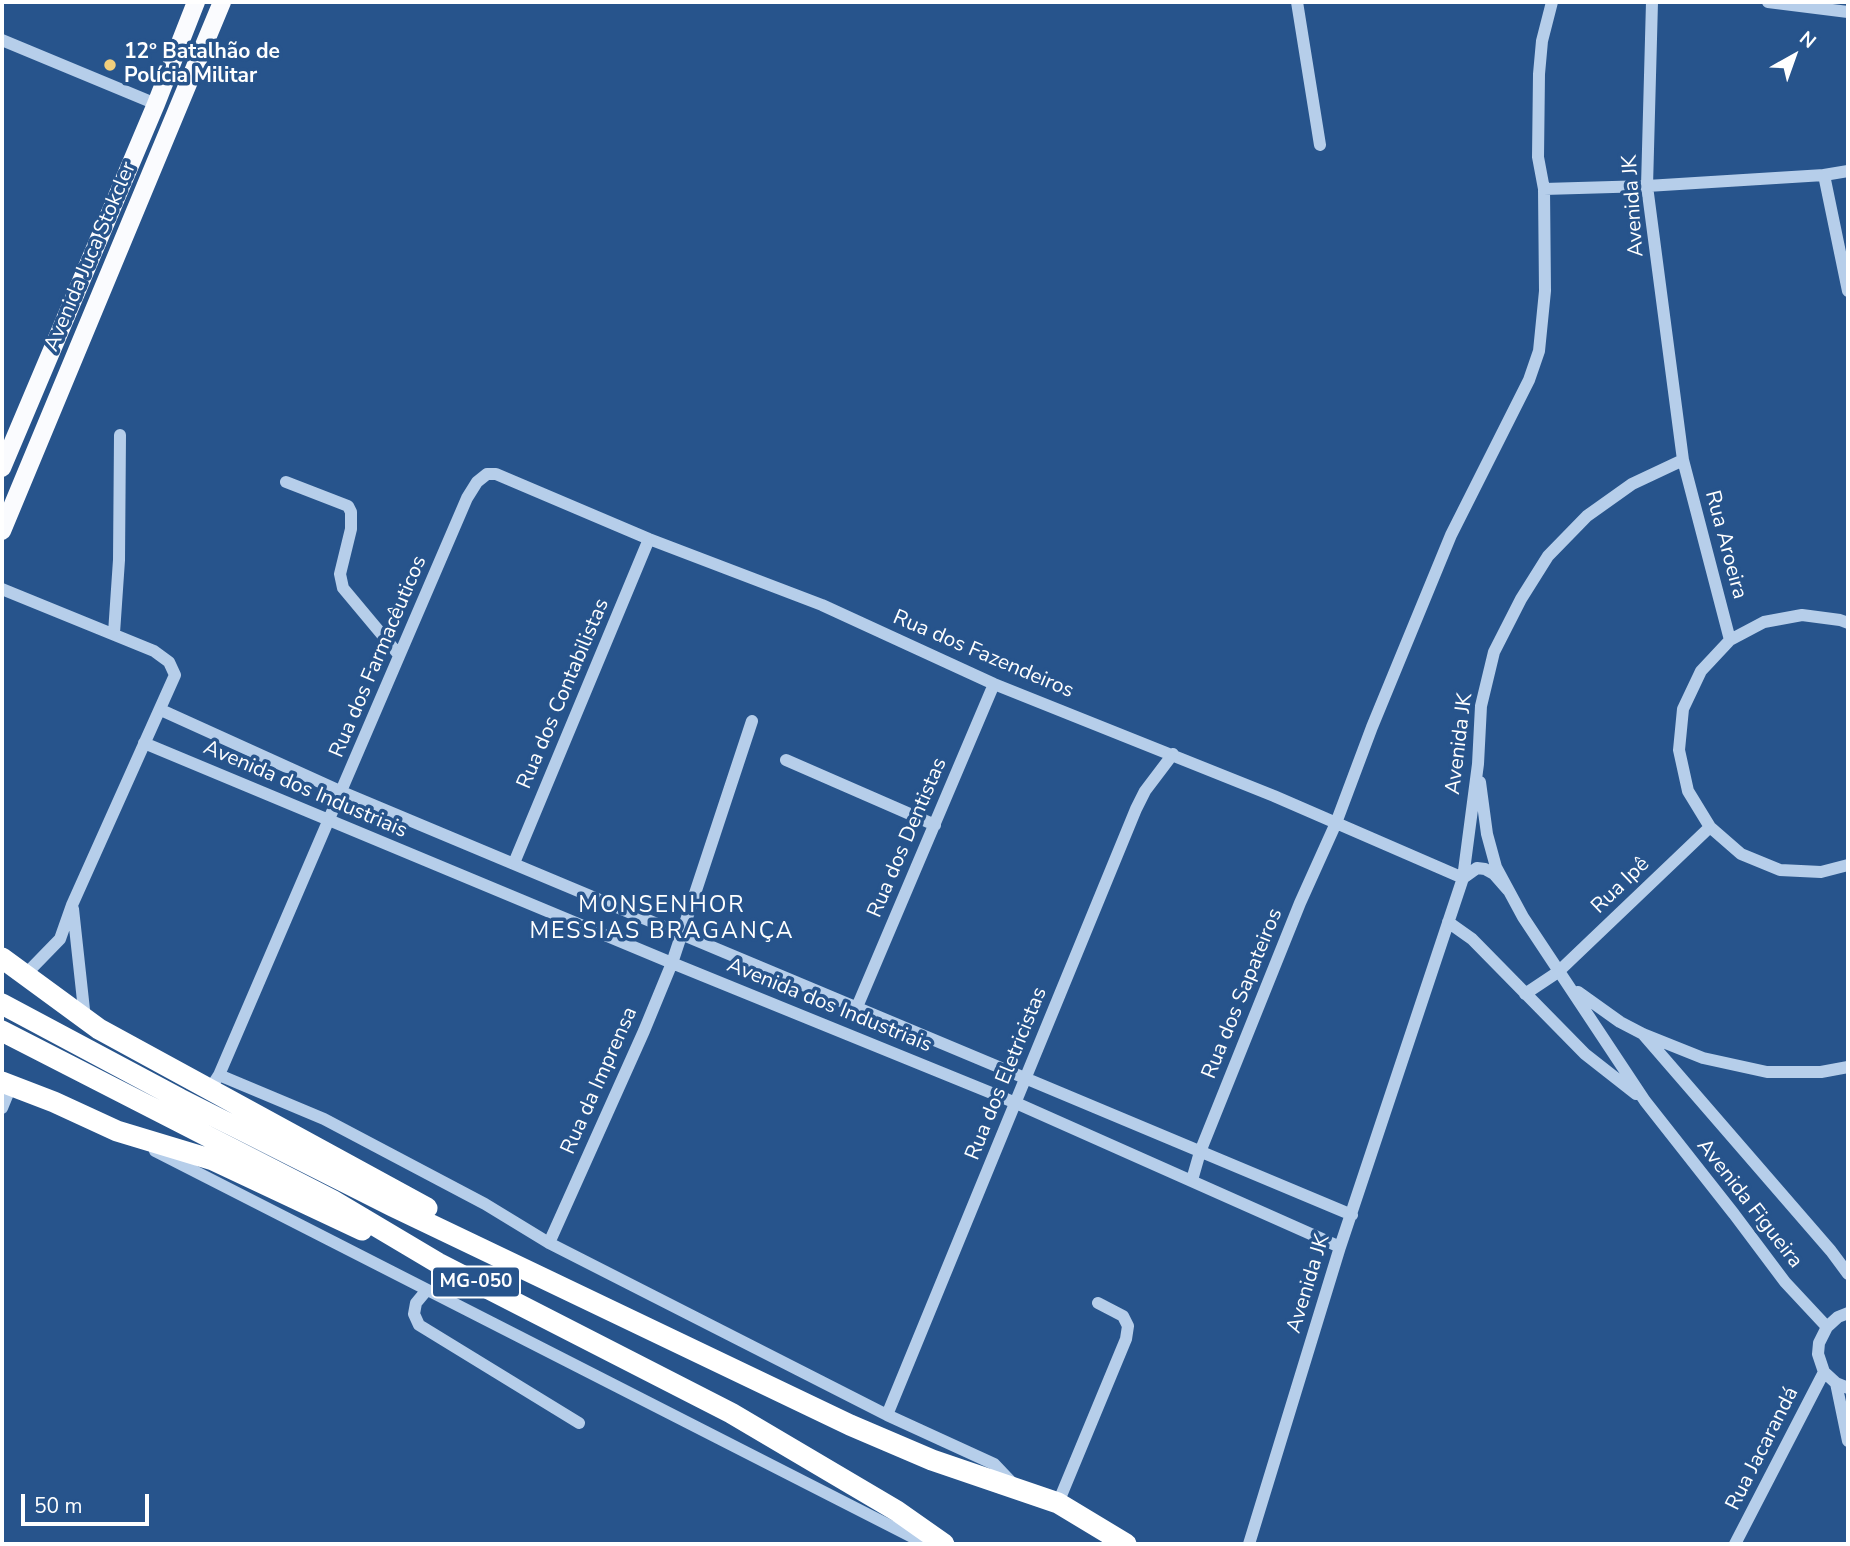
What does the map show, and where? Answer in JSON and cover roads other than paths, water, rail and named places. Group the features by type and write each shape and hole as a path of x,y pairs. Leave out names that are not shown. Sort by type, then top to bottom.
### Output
{"highway":[{"path":"2,958 85,1020 215,1082 631,1321"},
{"name":"MG-050","path":"2,1004 180,1099 392,1206 631,1321 850,1425 932,1460 1058,1503 1126,1544"},
{"name":"MG-050","path":"2,1031 332,1200 438,1263 731,1413 897,1511 944,1544"},
{"path":"7,1084 117,1131 213,1160 338,1220 438,1263"}],"main road":[{"name":"Avenida Juca Stokcler","path":"2,468 156,104 196,2"},
{"name":"Avenida Juca Stokcler","path":"2,531 224,2"}],"street":[{"path":"1297,2 1321,145"},
{"name":"Rua dos Sapateiros","path":"1192,1180 1200,1152 1300,903 1336,824 1372,727 1451,536 1529,380 1539,351 1545,291 1544,189 1538,157 1539,74 1542,41 1552,2"},
{"name":"Avenida JK","path":"1249,1544 1340,1247 1463,878 1478,764 1481,706 1494,652 1521,599 1548,556 1587,516 1632,484 1683,460 1647,186 1652,2"},
{"path":"1768,2 1848,12"},
{"path":"2,40 156,104"},
{"path":"1544,189 1647,186 1848,171"},
{"path":"1824,174 1848,291"},
{"path":"114,633 119,560 120,435"},
{"name":"Rua Aroeira","path":"1683,460 1730,640"},
{"name":"Rua dos Fazendeiros","path":"487,474 504,477 649,539 822,605 994,684 1173,754 1463,878"},
{"name":"Rua dos Farmacêuticos","path":"215,1082 467,498 477,482 487,474"},
{"path":"286,482 348,506 351,512 351,529 340,574 342,588 400,655"},
{"name":"Rua dos Contabilistas","path":"514,863 649,539"},
{"path":"2,589 154,651 169,662 175,675 72,905 60,939 24,975"},
{"path":"1848,623 1802,615 1764,622 1730,640 1701,671 1684,709 1679,750 1688,791 1710,827 1741,854 1780,870 1821,872 1848,865"},
{"name":"Rua dos Dentistas","path":"857,1007 994,684"},
{"name":"Avenida dos Industriais","path":"161,710 342,792 1352,1215"},
{"name":"Rua da Imprensa","path":"549,1243 645,1031 672,963 752,721"},
{"name":"Avenida dos Industriais","path":"144,743 1016,1103 1340,1247"},
{"name":"Rua dos Eletricistas","path":"887,1415 1136,808 1145,791 1173,754"},
{"path":"786,760 935,825"},
{"path":"1478,764 1487,834 1496,867 1508,890"},
{"name":"Rua Ipê","path":"1525,994 1558,972 1710,827"},
{"path":"1463,878 1477,868 1485,869 1494,874 1508,890"},
{"name":"Avenida Figueira","path":"1508,890 1558,972 1570,986 1645,1101 1785,1282 1827,1327"},
{"path":"72,905 85,1020"},
{"name":"Avenida Figueira","path":"1448,922 1472,939 1585,1054 1645,1101"},
{"path":"1570,986 1620,1022 1703,1058 1766,1072 1821,1072 1848,1067"},
{"path":"1643,1034 1848,1274"},
{"path":"215,1082 324,1119 485,1204 549,1243 887,1415 994,1464 1021,1491"},
{"path":"2,1108 7,1084"},
{"path":"117,1131 900,1538 926,1544"},
{"path":"426,1291 416,1303 414,1314 419,1325 579,1423"},
{"path":"1058,1503 1126,1339 1128,1326 1123,1316 1098,1303"},
{"path":"1848,1313 1838,1317 1827,1327 1819,1343 1818,1354 1824,1372 1842,1385 1848,1441"},
{"name":"Rua Jacarandá","path":"1735,1544 1824,1372"}],"place":[{"name":"12º Batalhão de Polícia Militar","path":"110,65"}],"district":[{"name":"MONSENHOR MESSIAS BRAGANÇA","path":"662,919"}]}
